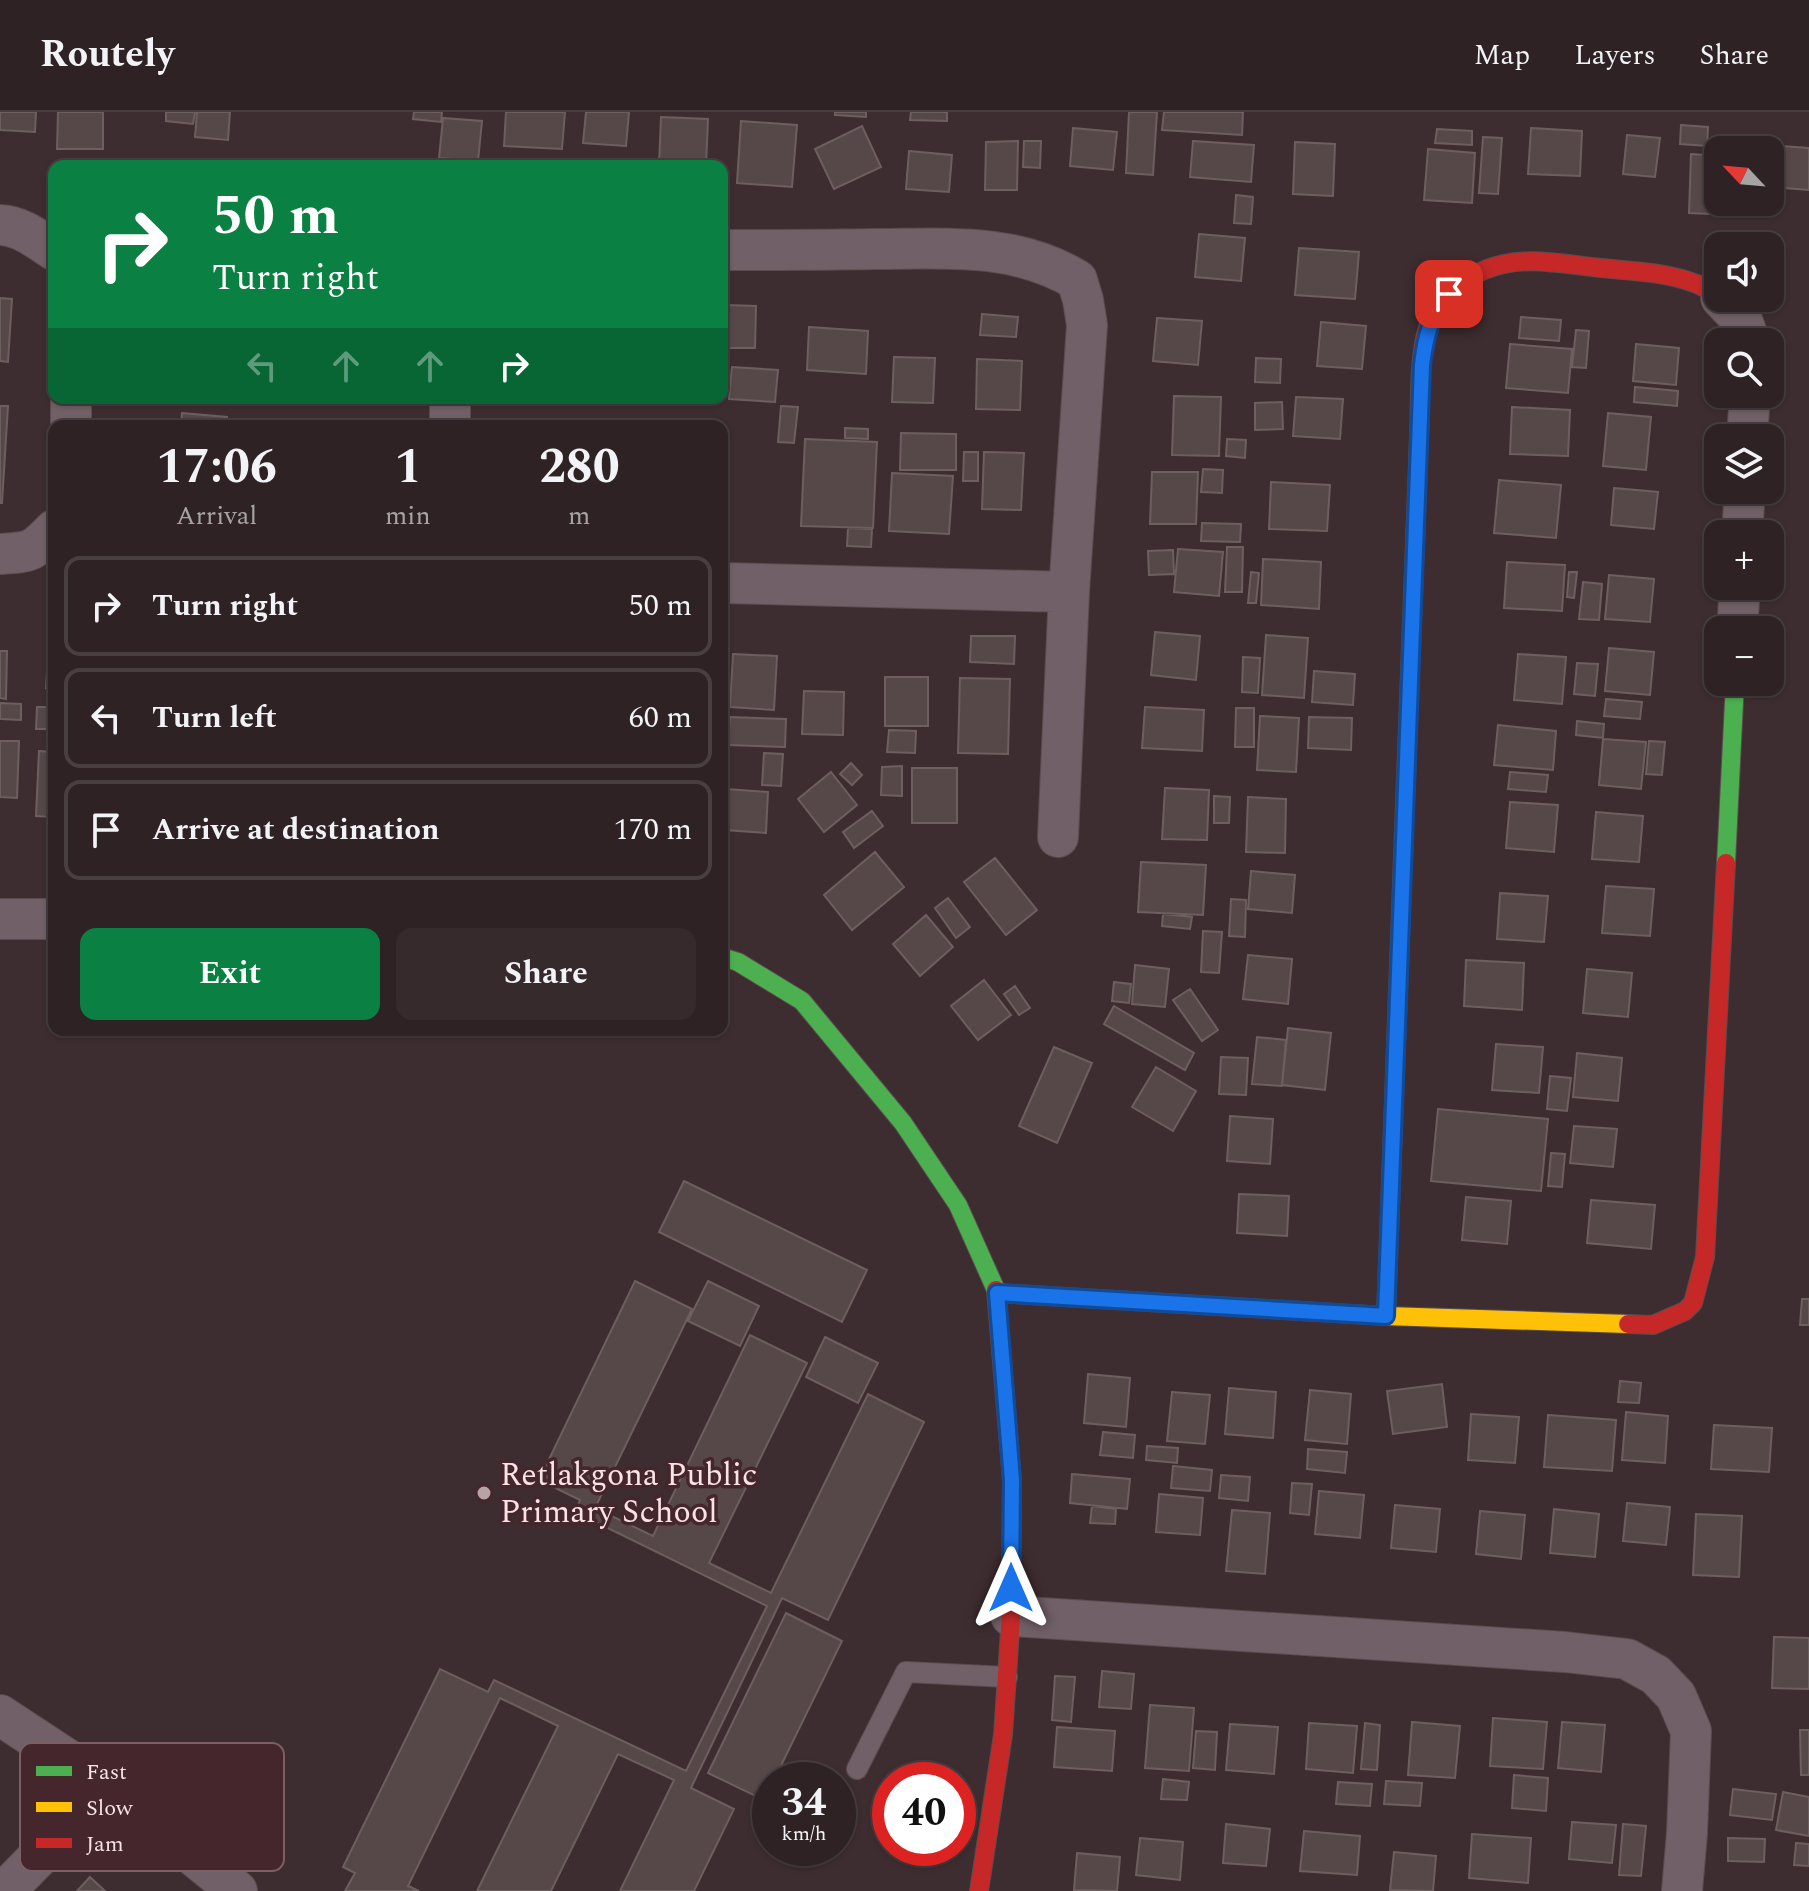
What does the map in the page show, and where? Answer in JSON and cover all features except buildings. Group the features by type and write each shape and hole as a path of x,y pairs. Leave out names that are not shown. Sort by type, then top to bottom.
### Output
{"street":[{"path":"0,225 19,229 48,246"},
{"path":"728,250 959,249 1002,252 1045,263 1077,280 1087,325 1069,592 1058,837"},
{"path":"1386,1316 1422,365 1432,319 1437,306 1449,294 1480,273 1501,264 1530,261 1635,271 1704,288"},
{"path":"0,554 29,552 48,536"},
{"path":"728,583 1069,592"},
{"path":"997,1293 1386,1316 1653,1325 1685,1311 1693,1303 1705,1257 1734,696"},
{"path":"0,919 48,919"},
{"path":"728,959 802,1001 903,1123 958,1205 997,1293 1012,1480 1011,1616 1003,1735 979,1891"},
{"path":"1011,1616 1565,1652 1627,1659 1646,1668 1676,1696 1691,1731 1682,1891"},
{"path":"0,1715 43,1743"},
{"path":"5,1891 25,1871"},
{"path":"212,1871 237,1891"}],"lane":[{"path":"857,1769 906,1672 1007,1677"}],"traffic: fast":[{"path":"1726,863 1734,696"},
{"path":"1386,1316 1402,884"},
{"path":"728,959 802,1001 903,1123 958,1205 996,1290"}],"traffic: slow":[{"path":"1402,884 1419,437"},
{"path":"997,1293 1386,1316 1628,1324"}],"traffic: jam":[{"path":"1419,437 1421,369 1431,319 1450,291 1476,274 1516,262 1552,262 1674,277 1704,288"},
{"path":"1628,1324 1653,1325 1685,1311 1693,1303 1705,1257 1726,863"},
{"path":"979,1891 1003,1735 1011,1616 1012,1480 996,1290"}],"place":[{"name":"Retlakgona Public Primary School","path":"484,1493"}],"route":[{"path":"1011,1588 1012,1480 997,1293 1386,1316 1422,365 1424,347 1437,306 1449,294"}]}
